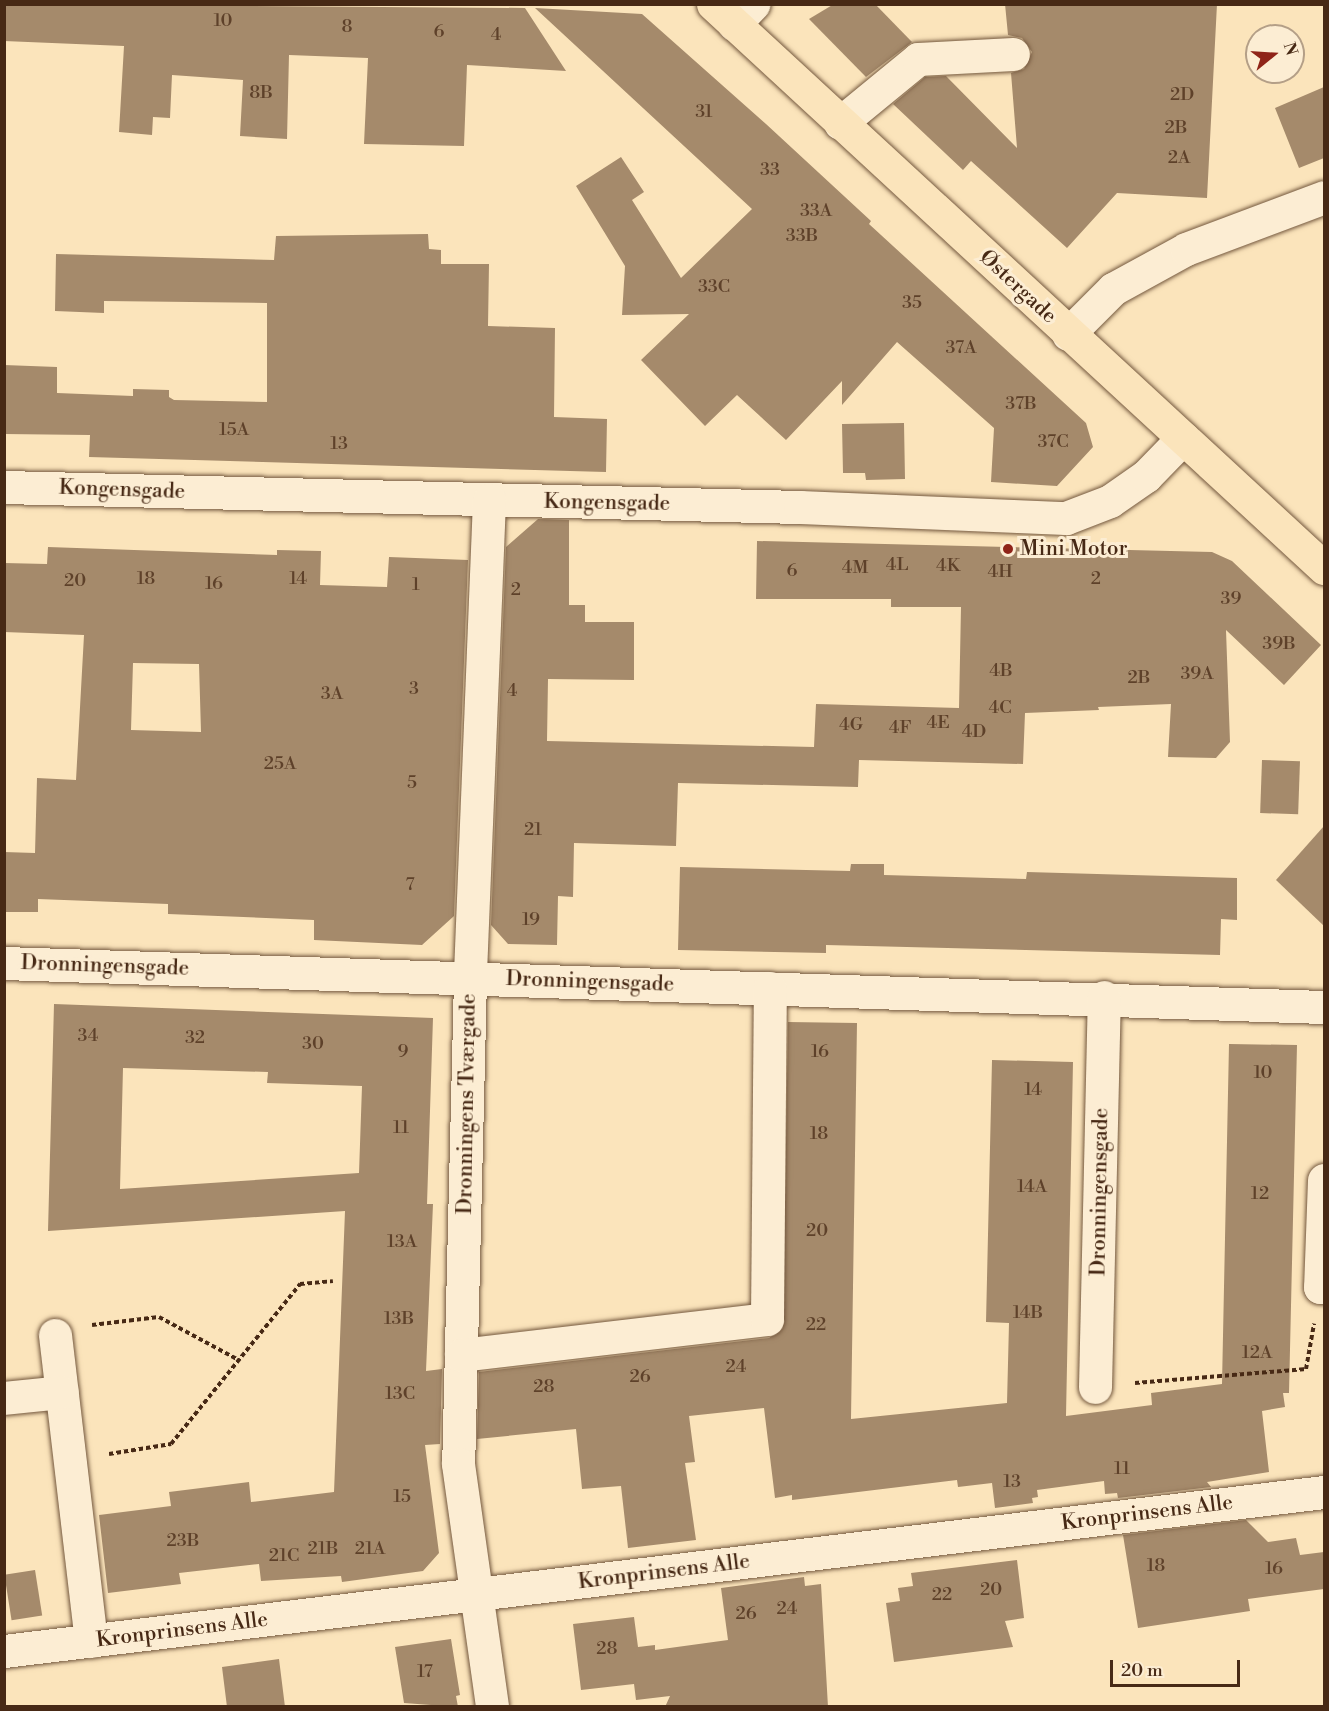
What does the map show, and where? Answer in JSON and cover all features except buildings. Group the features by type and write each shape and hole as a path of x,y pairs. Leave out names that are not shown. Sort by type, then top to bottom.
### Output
{"main road":[{"name":"Østergade","path":"734,11 840,123 1324,568"}],"street":[{"path":"840,123 918,59 1013,54"},
{"path":"1068,334 1113,289 1186,249 1324,197"},
{"name":"Kongensgade","path":"4,487 1066,518 1110,501 1146,476 1184,438"},
{"name":"Dronningens Tværgade","path":"489,500 470,979 458,1464 492,1707"},
{"name":"Dronningensgade","path":"4,963 1104,997 1324,1007"},
{"path":"461,1355 767,1319 770,988"},
{"name":"Dronningensgade","path":"1095,1387 1104,997"},
{"path":"1322,1287 1324,1180"},
{"path":"55,1335 91,1641"},
{"path":"4,1398 62,1392"},
{"name":"Kronprinsens Alle","path":"4,1651 1324,1492"}],"path":[{"path":"70,1460 171,1444 300,1284 333,1281"},
{"path":"1095,1387 1306,1369 1322,1287"},
{"path":"55,1335 104,1322 159,1317 239,1360"}],"place":[{"name":"Mini Motor","path":"1008,549"}]}
